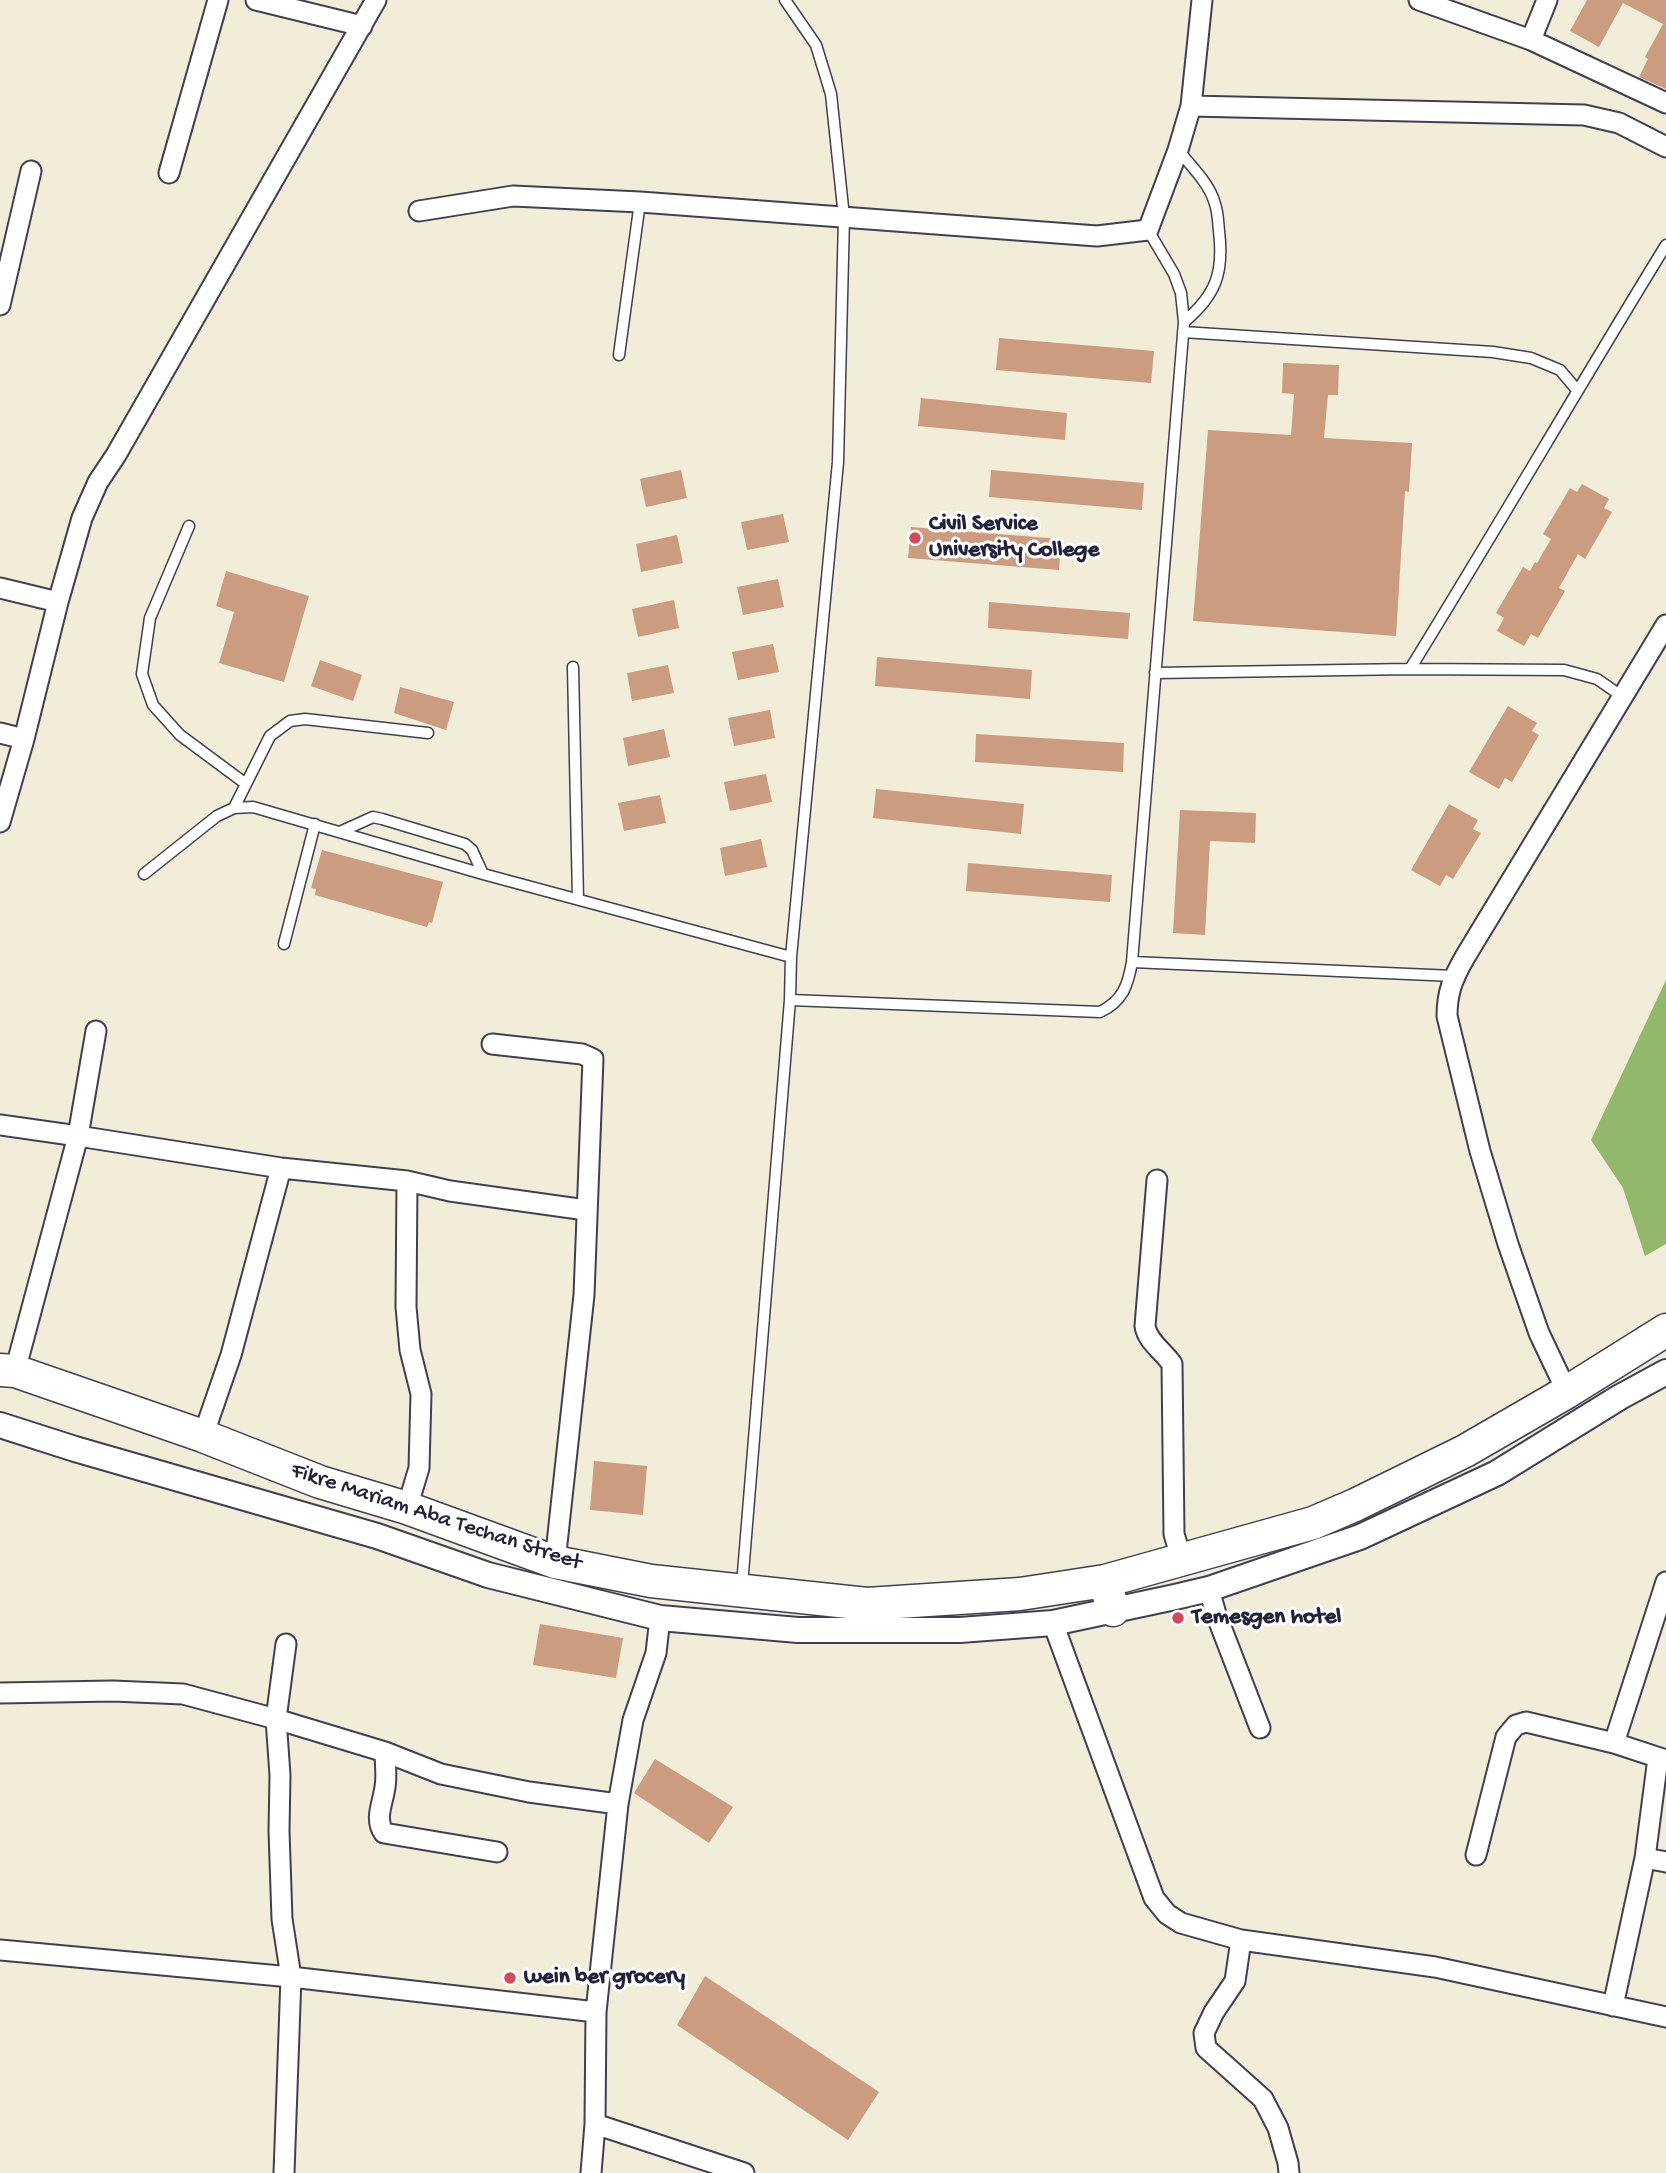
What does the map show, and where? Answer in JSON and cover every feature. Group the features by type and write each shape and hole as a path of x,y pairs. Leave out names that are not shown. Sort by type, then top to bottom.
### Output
{"main road":[{"name":"Fikre Mariam Aba Techan Street","path":"7,1370 203,1436 320,1482 407,1508 555,1562 651,1581 867,1604 1020,1594 1109,1596 1182,1561 1313,1523 1355,1505 1465,1451 1666,1330"}],"street":[{"path":"169,173 218,0"},
{"path":"256,0 362,26"},
{"path":"0,821 82,518 98,482 116,455 376,0"},
{"path":"419,211 513,196 640,202 1097,236 1147,230 1178,150 1191,106 1202,0"},
{"path":"1419,0 1531,40 1666,103"},
{"path":"1531,40 1547,0"},
{"path":"1191,106 1584,115 1619,123 1666,147"},
{"path":"0,305 31,171"},
{"path":"0,588 58,602"},
{"path":"1567,1392 1539,1333 1480,1152 1447,1016 1447,997 1454,975 1666,625"},
{"path":"0,733 24,739"},
{"path":"7,1370 78,1136 96,1031"},
{"path":"492,1044 582,1054 593,1059 584,1295 555,1562"},
{"path":"0,1125 281,1168 407,1181 450,1191 586,1210"},
{"path":"203,1436 231,1355 281,1168"},
{"path":"1157,1180 1145,1326 1146,1334 1172,1364 1174,1534 1182,1561"},
{"path":"407,1181 406,1307 410,1350 421,1394 419,1468 407,1508"},
{"path":"0,1424 75,1449 377,1536 488,1576 660,1618 798,1630 960,1630 1053,1623 1109,1596 1209,1589 1360,1537 1497,1473 1620,1397 1666,1372"},
{"path":"1614,1743 1666,1582"},
{"path":"1209,1589 1260,1728"},
{"path":"591,2173 595,2124 596,2012 618,1804 633,1720 656,1653 660,1618"},
{"path":"1053,1623 1154,1898 1167,1914 1181,1923 1241,1940 1435,1967 1666,2017"},
{"path":"284,2173 290,1977 282,1919 280,1776 276,1719 286,1644"},
{"path":"0,1693 113,1691 183,1694 385,1752 441,1774 529,1792 618,1804"},
{"path":"1476,1856 1506,1737 1516,1725 1526,1722 1614,1743 1662,1759 1645,1858 1613,2006"},
{"path":"385,1752 386,1785 379,1817 384,1833 497,1852"},
{"path":"1645,1858 1666,1862"},
{"path":"1241,1940 1235,1981 1214,2012 1204,2034 1206,2049 1263,2099 1278,2128 1289,2173"},
{"path":"0,1950 290,1977 596,2012"},
{"path":"595,2124 744,2173"}],"lane":[{"path":"741,1589 790,1000 791,957 838,462 844,217 831,94 816,45 785,0"},
{"path":"1178,150 1204,182 1215,203 1222,255 1210,295 1183,327"},
{"path":"620,355 640,202"},
{"path":"790,1000 1100,1012 1112,1006 1128,985 1183,327 1181,293 1174,274 1147,230"},
{"path":"1410,669 1666,245"},
{"path":"1183,327 1493,352 1531,358 1560,370 1577,390"},
{"path":"189,526 150,618 142,674 153,705 171,725 246,784"},
{"path":"573,667 578,899"},
{"path":"1155,673 1410,669 1564,670 1598,679 1622,697"},
{"path":"234,808 270,736 290,721 305,719 428,733"},
{"path":"144,874 217,816 234,808 253,807 483,874 791,957"},
{"path":"342,831 373,817 382,818 465,844 472,850 483,874"},
{"path":"284,944 315,824"},
{"path":"1132,962 1454,975"}],"green space":[{"path":"1666,980 1666,1244 1645,1256 1623,1188 1591,1140"}],"building":[{"path":"1587,0 1666,0 1666,89 1639,77 1648,59 1645,57 1663,24 1623,3 1599,47 1570,31"},
{"path":"999,338 1154,351 1151,383 996,370"},
{"path":"1283,363 1339,365 1338,395 1328,395 1324,438 1412,443 1409,492 1405,491 1396,636 1193,621 1208,430 1291,435 1294,394 1282,393"},
{"path":"921,398 1067,413 1065,440 918,426"},
{"path":"681,470 687,498 646,507 640,479"},
{"path":"991,470 1144,483 1142,510 989,497"},
{"path":"1582,484 1609,499 1604,508 1612,512 1585,559 1578,554 1559,588 1565,591 1538,638 1531,634 1524,646 1497,631 1504,618 1496,613 1523,567 1530,571 1535,562 1537,563 1551,539 1543,534 1570,488 1577,492"},
{"path":"783,514 789,542 747,550 741,522"},
{"path":"911,527 1061,539 1059,570 908,558"},
{"path":"677,535 683,563 641,572 636,544"},
{"path":"226,571 309,596 284,682 219,663 234,612 216,606"},
{"path":"778,579 784,607 743,615 737,587"},
{"path":"674,600 679,628 638,637 632,609"},
{"path":"989,602 1130,613 1128,639 988,628"},
{"path":"773,644 779,672 738,680 732,652"},
{"path":"877,657 1032,670 1030,699 875,686"},
{"path":"320,660 362,675 353,701 311,686"},
{"path":"668,665 674,693 632,701 627,673"},
{"path":"400,687 454,702 446,730 394,713"},
{"path":"1508,706 1537,723 1532,731 1539,735 1512,782 1505,778 1499,789 1469,772"},
{"path":"770,710 775,738 734,746 728,718"},
{"path":"664,729 670,757 628,766 623,738"},
{"path":"976,734 1124,743 1123,772 975,762"},
{"path":"766,774 772,802 730,811 724,782"},
{"path":"876,789 1024,804 1021,834 873,818"},
{"path":"660,795 666,823 624,831 618,803"},
{"path":"1449,804 1478,820 1473,829 1481,833 1453,879 1446,875 1440,886 1411,870"},
{"path":"1180,810 1256,813 1255,843 1210,841 1205,935 1173,933"},
{"path":"761,839 767,867 725,876 720,848"},
{"path":"322,850 443,882 432,923 429,922 427,927 315,895 316,889 311,888"},
{"path":"968,863 1112,875 1110,902 966,891"},
{"path":"594,1461 647,1466 643,1515 590,1510"},
{"path":"540,1624 623,1638 616,1678 533,1665"},
{"path":"655,1759 733,1807 709,1843 634,1793"},
{"path":"705,1976 879,2092 848,2140 677,2025"}],"place":[{"name":"Civil Service University College","path":"915,538"},
{"name":"Temesgen hotel","path":"1178,1618"},
{"name":"wein ber grocery","path":"510,1978"}]}
